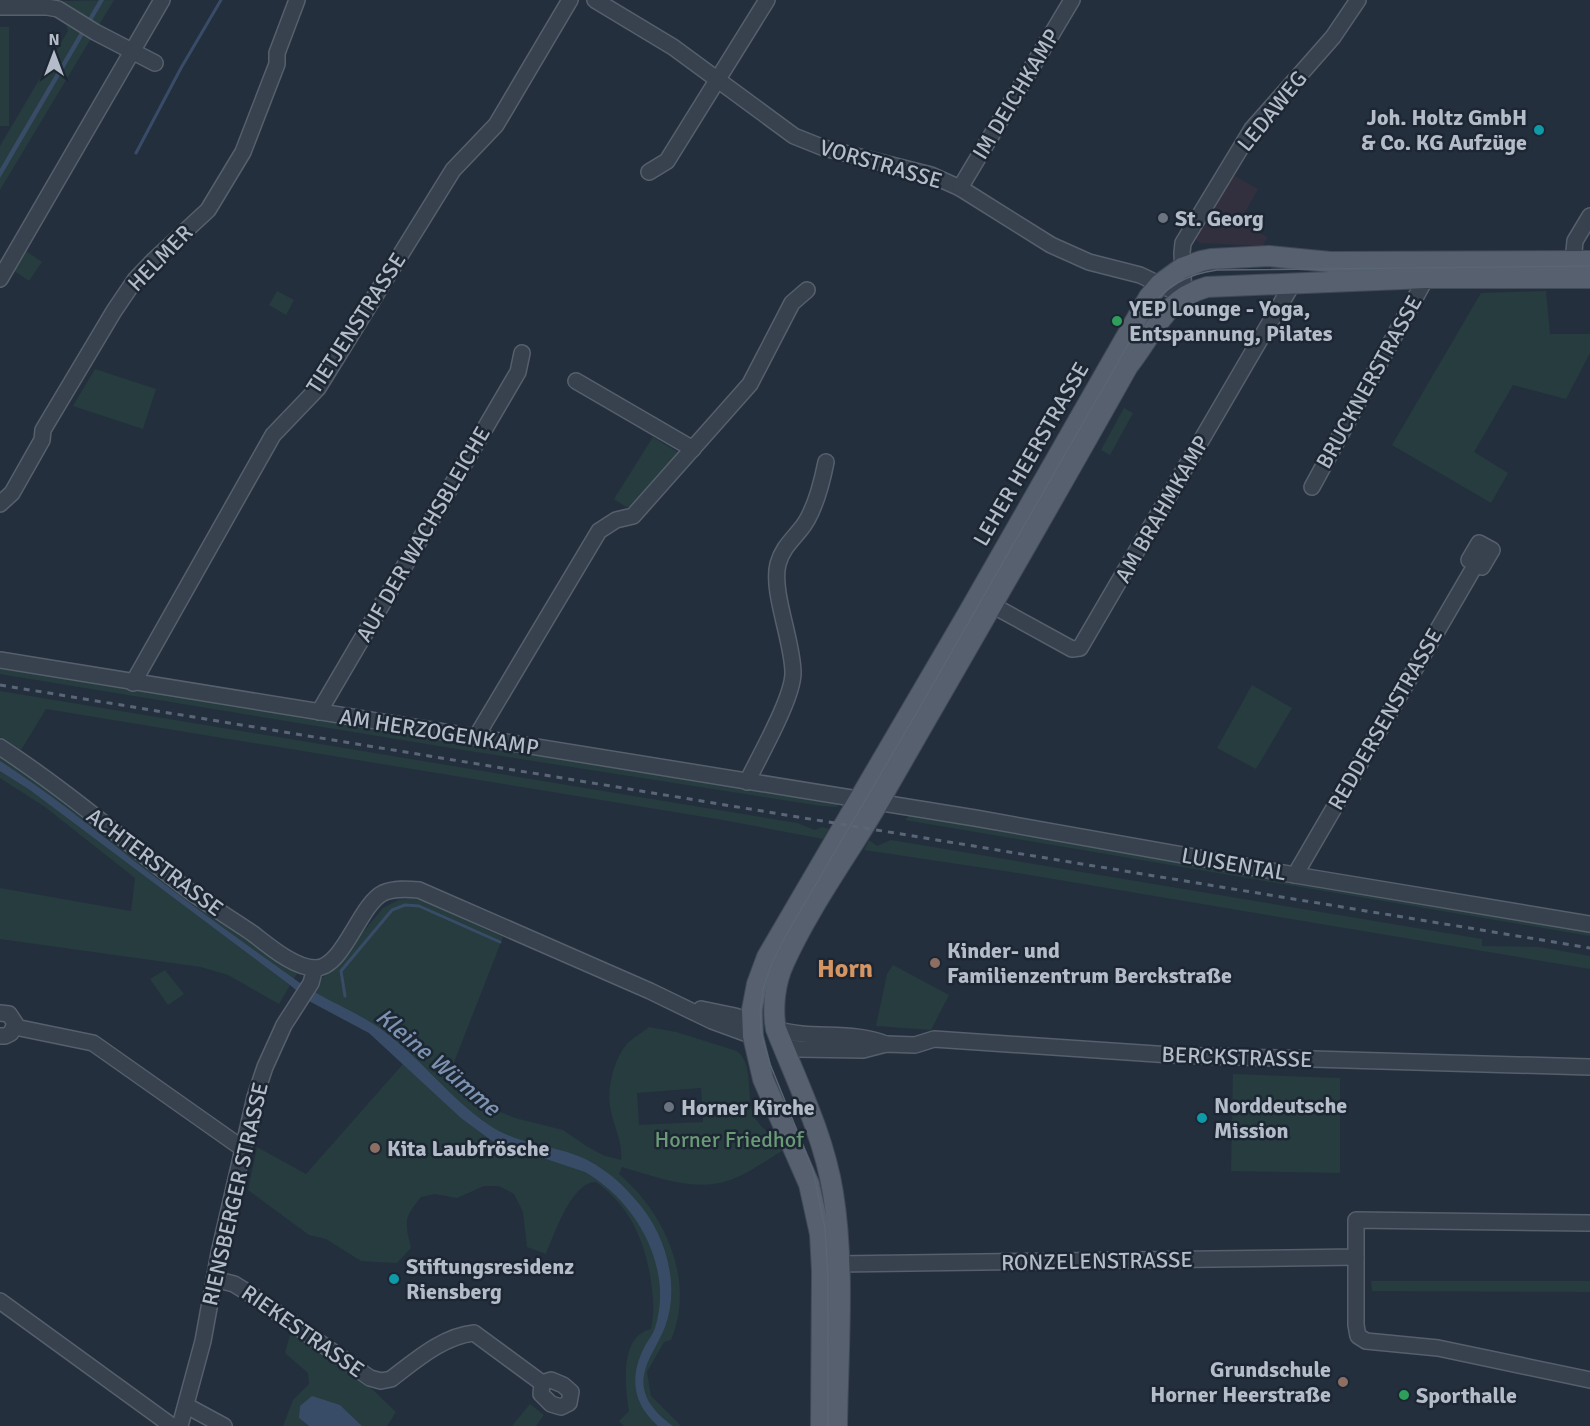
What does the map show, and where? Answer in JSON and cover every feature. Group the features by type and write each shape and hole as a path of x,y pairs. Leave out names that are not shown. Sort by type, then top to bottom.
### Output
{"main road":[{"name":"LEHER HEERSTRASSE","path":"821,1426 822,1272 820,1234 809,1184 763,1079 752,1029 752,1010 757,984 767,957 1149,297 1160,284 1182,268 1211,259 1269,256 1330,262 1582,262"},
{"name":"LEHER HEERSTRASSE","path":"779,1038 775,1002 784,964 825,889 879,802 1128,366 1161,317 1176,302 1207,287 1425,278 1590,278"},
{"path":"752,1029 779,1038 795,1073 824,1156 833,1191 838,1264 837,1426"}],"street":[{"path":"0,279 162,0"},
{"name":"HELMER","path":"0,504 12,493 42,440 43,430 124,295 154,260 208,210 243,152 277,64 277,53 297,0"},
{"name":"TIETJENSTRASSE","path":"133,683 273,435 318,388 453,170 496,125 570,0"},
{"name":"VORSTRASSE","path":"595,0 673,47 794,136 824,148 931,175 960,188 1051,245 1089,262 1140,275 1185,296"},
{"path":"649,172 667,161 767,0"},
{"name":"IM DEICHKAMP","path":"960,188 1072,0"},
{"name":"LEDAWEG","path":"1185,296 1182,268 1184,243 1252,129 1333,37 1358,0"},
{"path":"0,7 58,9 80,24 155,63"},
{"path":"1582,262 1575,241 1590,216"},
{"name":"BRUCKNERSTRASSE","path":"1312,487 1425,278"},
{"name":"AM BRAHMKAMP","path":"992,605 1072,649 1080,648 1293,283"},
{"path":"476,737 599,531 616,520 633,516 750,384 792,303 807,290"},
{"name":"AUF DER WACHSBLEICHE","path":"319,712 518,372 522,353"},
{"path":"576,381 693,449"},
{"path":"747,782 790,692 793,675 792,655 777,585 778,564 788,541 801,529 821,488 825,462"},
{"name":"REDDERSENSTRASSE","path":"1295,875 1476,564"},
{"name":"AM HERZOGENKAMP","path":"0,660 879,802"},
{"name":"ACHTERSTRASSE","path":"0,747 75,801 190,891 313,976"},
{"name":"LUISENTAL","path":"879,802 1295,875 1589,922"},
{"name":"RIENSBERGER STRASSE","path":"180,1426 203,1341 242,1148 265,1067 284,1025 313,976 335,957 373,902 383,893 402,889 419,890 650,991 711,1021 752,1029"},
{"path":"0,1013 5,1012 12,1016 15,1027"},
{"path":"15,1027 93,1043 242,1148"},
{"path":"0,1036 8,1035 15,1027"},
{"name":"BERCKSTRASSE","path":"779,1038 799,1049 863,1050 886,1044 915,1045 934,1039 1180,1055 1590,1067"},
{"path":"1590,1223 1356,1220 1356,1325 1358,1336 1366,1341 1438,1348 1590,1380"},
{"name":"RONZELENSTRASSE","path":"838,1264 1356,1257"},
{"name":"RIEKESTRASSE","path":"214,1279 234,1284 255,1297 370,1378 381,1381 391,1379 447,1341 463,1334 474,1333 542,1383"},
{"path":"0,1301 172,1426"},
{"path":"187,1406 224,1426"}],"shaded area":[{"path":"1233,175 1258,189 1240,221 1267,237 1263,246 1200,243 1195,239"}],"green space":[{"path":"114,0 0,190 0,146 68,31 66,24 71,11 63,5 64,1"},
{"path":"0,27 9,27 9,126 0,126"},
{"path":"26,251 42,262 29,281 13,270"},
{"path":"277,291 294,300 286,315 269,305"},
{"path":"1546,291 1550,334 1590,334 1590,353 1566,399 1513,385 1474,452 1508,473 1491,503 1392,445 1481,293"},
{"path":"95,369 156,389 143,429 73,406"},
{"path":"1124,408 1133,413 1110,455 1101,450"},
{"path":"653,437 679,453 633,506 626,507 614,499"},
{"path":"0,664 829,799 838,807 463,750 0,674"},
{"path":"1252,685 1292,708 1256,769 1217,748"},
{"path":"0,691 797,823 815,830 822,827 829,829 823,839 717,819 46,709 21,750 0,737"},
{"path":"0,756 247,940 298,972 279,1004 228,975 201,967 0,939 0,888 131,911 135,878 45,807 0,778"},
{"path":"910,815 1590,928 1590,936 905,820"},
{"path":"869,840 877,846 891,840 1482,939 1482,946 1540,947 1590,956 1590,969 1011,872 864,850"},
{"name":"Horner Friedhof","path":"411,898 422,900 503,937 451,1070 489,1107 515,1118 563,1130 605,1156 621,1160 620,1141 612,1117 609,1094 614,1067 627,1044 649,1027 676,1032 737,1051 742,1056 747,1070 754,1116 784,1150 742,1175 714,1184 674,1182 622,1167 619,1174 650,1208 672,1249 678,1272 680,1295 678,1318 671,1340 664,1342 647,1372 651,1396 681,1426 624,1426 619,1421 629,1411 626,1364 629,1352 634,1341 651,1329 653,1295 643,1247 632,1222 617,1201 596,1182 587,1184 572,1199 546,1254 527,1247 523,1212 514,1194 499,1186 484,1186 457,1198 435,1194 421,1197 411,1210 407,1221 411,1248 397,1263 361,1261 326,1239 309,1235 248,1190 257,1147 306,1174 403,1064 369,1033 309,1001 316,984 335,966 383,908 398,900","holes":["701,1088 703,1122 639,1125 637,1093"]},
{"path":"893,965 949,995 931,1030 876,1026 887,974"},
{"path":"165,970 184,994 168,1005 150,979"},
{"path":"1233,1074 1340,1078 1340,1173 1231,1171"},
{"path":"1371,1281 1590,1281 1590,1292 1372,1291"},
{"path":"291,1331 373,1390 396,1412 387,1426 362,1426 340,1405 299,1418 309,1426 283,1426 293,1400 309,1384 308,1373 285,1353"},
{"path":"530,1404 544,1415 536,1426 512,1426"}],"water":[{"path":"99,0 104,0 0,178 0,169"},
{"path":"0,761 300,983 381,1029 409,1052 461,1103 489,1125 517,1138 577,1155 604,1170 620,1183 645,1211 662,1242 667,1259 671,1293 670,1310 665,1327 648,1363 643,1383 644,1391 651,1404 673,1426 658,1426 643,1409 636,1390 635,1380 639,1359 655,1328 660,1305 659,1283 655,1260 647,1239 621,1201 585,1172 492,1141 461,1118 369,1033 309,1001 30,790 0,771"},
{"path":"312,1396 340,1405 362,1426 309,1426 299,1418 300,1406"}],"waterway":[{"path":"136,153 181,68 221,0"},
{"path":"345,996 341,971 392,910 405,905 419,906 500,942"}],"tram line":[{"path":"828,1426 828,1279 825,1228 813,1170 770,1064 761,1032 760,1011 763,989 772,963 786,935 1148,310 1162,294 1178,282 1217,270 1590,266"}],"railway":[{"path":"0,685 1590,948"}],"place":[{"name":"Joh. Holtz GmbH & Co. KG Aufzüge","path":"1539,130"},
{"name":"St. Georg","path":"1163,218"},
{"name":"YEP Lounge - Yoga, Entspannung, Pilates","path":"1117,321"},
{"name":"Kinder- und Familienzentrum Berckstraße","path":"935,963"},
{"name":"Horner Kirche","path":"669,1107"},
{"name":"Norddeutsche Mission","path":"1202,1118"},
{"name":"Kita Laubfrösche","path":"375,1148"},
{"name":"Stiftungsresidenz Riensberg","path":"394,1279"},
{"name":"Grundschule Horner Heerstraße","path":"1343,1382"},
{"name":"Sporthalle","path":"1404,1395"}],"district":[{"name":"Horn","path":"845,969"}],"water label":[{"name":"Kleine Wümme","path":"438,1062"}]}
